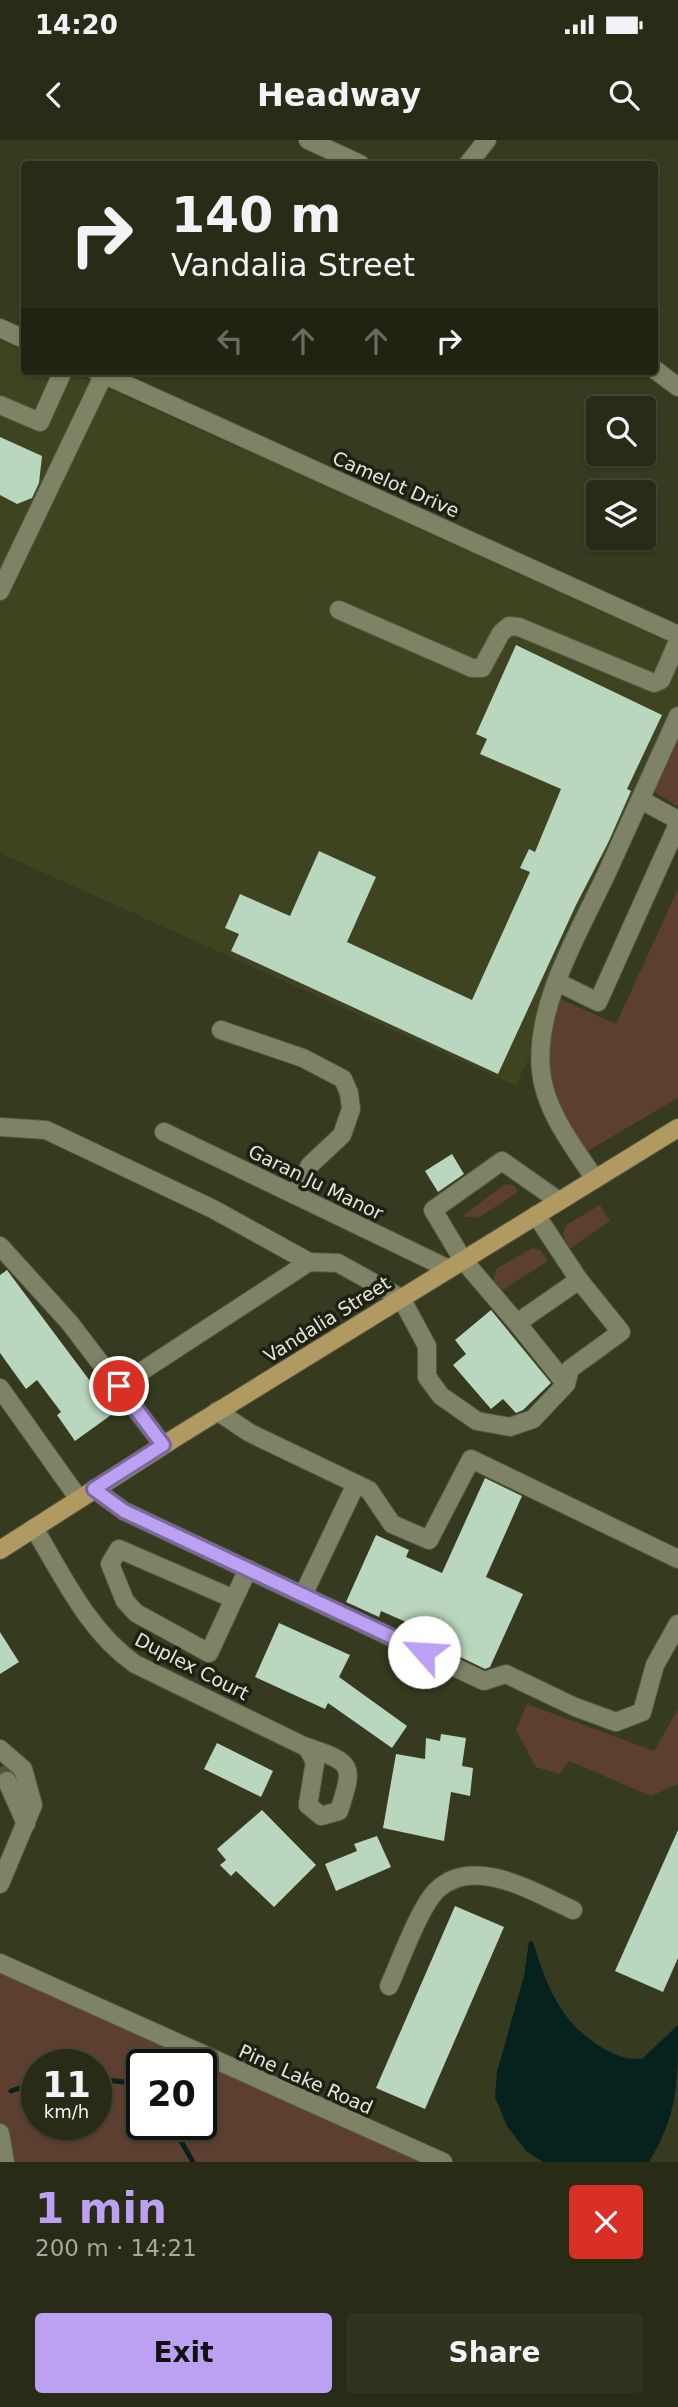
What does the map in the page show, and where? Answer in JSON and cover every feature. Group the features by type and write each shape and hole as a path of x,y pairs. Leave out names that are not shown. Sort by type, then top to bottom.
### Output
{"main road":[{"name":"Vandalia Street","path":"0,1550 217,1411 678,1128"}],"street":[{"path":"308,140 354,161"},
{"path":"470,161 487,140"},
{"path":"0,328 21,338"},
{"path":"658,372 678,387"},
{"path":"0,405 40,422 61,375"},
{"path":"0,591 99,375"},
{"name":"Camelot Drive","path":"104,375 678,635"},
{"path":"340,610 472,668 482,668 501,633 509,626 519,627 654,683 661,680 678,641"},
{"path":"595,1179 553,1112 541,1072 542,1032 557,982 678,716"},
{"path":"557,982 598,1002 678,822 640,800"},
{"path":"221,1030 303,1058 343,1079 349,1093 351,1109 348,1124 334,1144 310,1165 295,1195"},
{"path":"0,1127 46,1130 213,1209 309,1262 338,1263 401,1298 427,1346 427,1377 441,1396 477,1421 510,1427 533,1419 566,1384 570,1370 621,1332 579,1280 536,1215"},
{"name":"Garan Ju Manor","path":"164,1132 295,1195 456,1265"},
{"path":"559,1201 502,1161 433,1210 456,1265 517,1323 566,1384"},
{"path":"0,1246 69,1322 163,1445"},
{"path":"119,1386 309,1262"},
{"path":"517,1323 579,1280"},
{"path":"0,1388 86,1494 484,1681 506,1674 575,1707 616,1722 642,1712 655,1665 678,1624"},
{"path":"217,1411 250,1433 369,1490 392,1524 429,1540 471,1459 678,1559"},
{"path":"303,1595 356,1484"},
{"name":"Duplex Court","path":"34,1528 98,1633 115,1650 135,1664 307,1747"},
{"path":"234,1599 119,1549 110,1564 125,1601 136,1613 209,1653 248,1569"},
{"path":"0,1749 23,1769 33,1805 0,1884"},
{"path":"3,1771 26,1824"},
{"path":"388,1986 426,1906 437,1889 455,1880 478,1876 502,1879 573,1910"},
{"name":"Pine Lake Road","path":"0,1963 443,2162"},
{"path":"0,2133 5,2162"}],"shaded area":[{"path":"0,340 21,350 21,375 78,375 678,646 678,727 516,1086 0,853"},
{"path":"678,716 678,807 647,787"},
{"path":"678,889 678,1098 579,1156 546,1092 552,995 616,1024"},
{"path":"506,1184 515,1186 518,1192 478,1218 462,1216"},
{"path":"600,1205 610,1221 571,1248 568,1247 563,1234 566,1225"},
{"path":"532,1248 540,1250 548,1261 498,1293 492,1286 496,1269"},
{"path":"527,1704 654,1751 678,1709 678,1784 651,1796 569,1761 559,1774 536,1767 516,1730"},
{"path":"0,1963 192,2049 126,2049 126,2140 217,2140 217,2060 444,2162 4,2162 0,2146"}],"water":[{"path":"529,1941 533,1942 543,1972 563,2011 582,2033 606,2050 623,2057 642,2059 678,2025 678,2064 671,2113 659,2145 649,2162 543,2162 526,2151 507,2126 495,2097 497,2072 524,1976"}],"building":[{"path":"0,437 42,456 39,483 32,498 17,504 0,495"},
{"path":"516,645 662,715 627,789 631,791 608,843 576,905 498,1074 231,951 239,934 225,928 240,894 290,916 319,851 376,877 347,942 472,1000 530,872 520,868 529,849 535,852 561,789 480,754 487,739 476,734"},
{"path":"452,1154 464,1174 438,1192 425,1171"},
{"path":"7,1270 93,1385 97,1382 118,1410 75,1441 57,1415 61,1412 37,1380 26,1389 0,1353 0,1275"},
{"path":"491,1310 551,1383 523,1410 516,1413 503,1399 491,1409 453,1365 466,1354 455,1340"},
{"path":"485,1478 522,1496 486,1577 523,1594 490,1667 485,1669 452,1653 456,1644 381,1611 379,1617 346,1602 376,1535 409,1550 406,1557 442,1573"},
{"path":"279,1623 350,1655 339,1677 407,1726 392,1748 328,1703 325,1709 255,1677"},
{"path":"0,1632 19,1662 0,1674"},
{"path":"441,1734 466,1738 462,1766 473,1768 470,1796 451,1792 444,1841 383,1828 396,1754 425,1759 426,1738 440,1741"},
{"path":"217,1743 273,1771 261,1797 204,1769"},
{"path":"262,1810 316,1865 274,1907 236,1871 231,1876 220,1865 226,1860 217,1849"},
{"path":"678,1830 678,1958 663,1992 615,1971"},
{"path":"377,1836 391,1867 336,1891 325,1864 357,1851 354,1844"},
{"path":"455,1906 504,1927 425,2109 376,2088"}],"waterway":[{"path":"112,2081 126,2082"},
{"path":"11,2091 21,2088"},
{"path":"180,2140 193,2162"}],"tunnel":[{"path":"1,1767 7,1781"}],"route":[{"path":"119,1386 163,1445 94,1489 124,1511 424,1652"}]}
